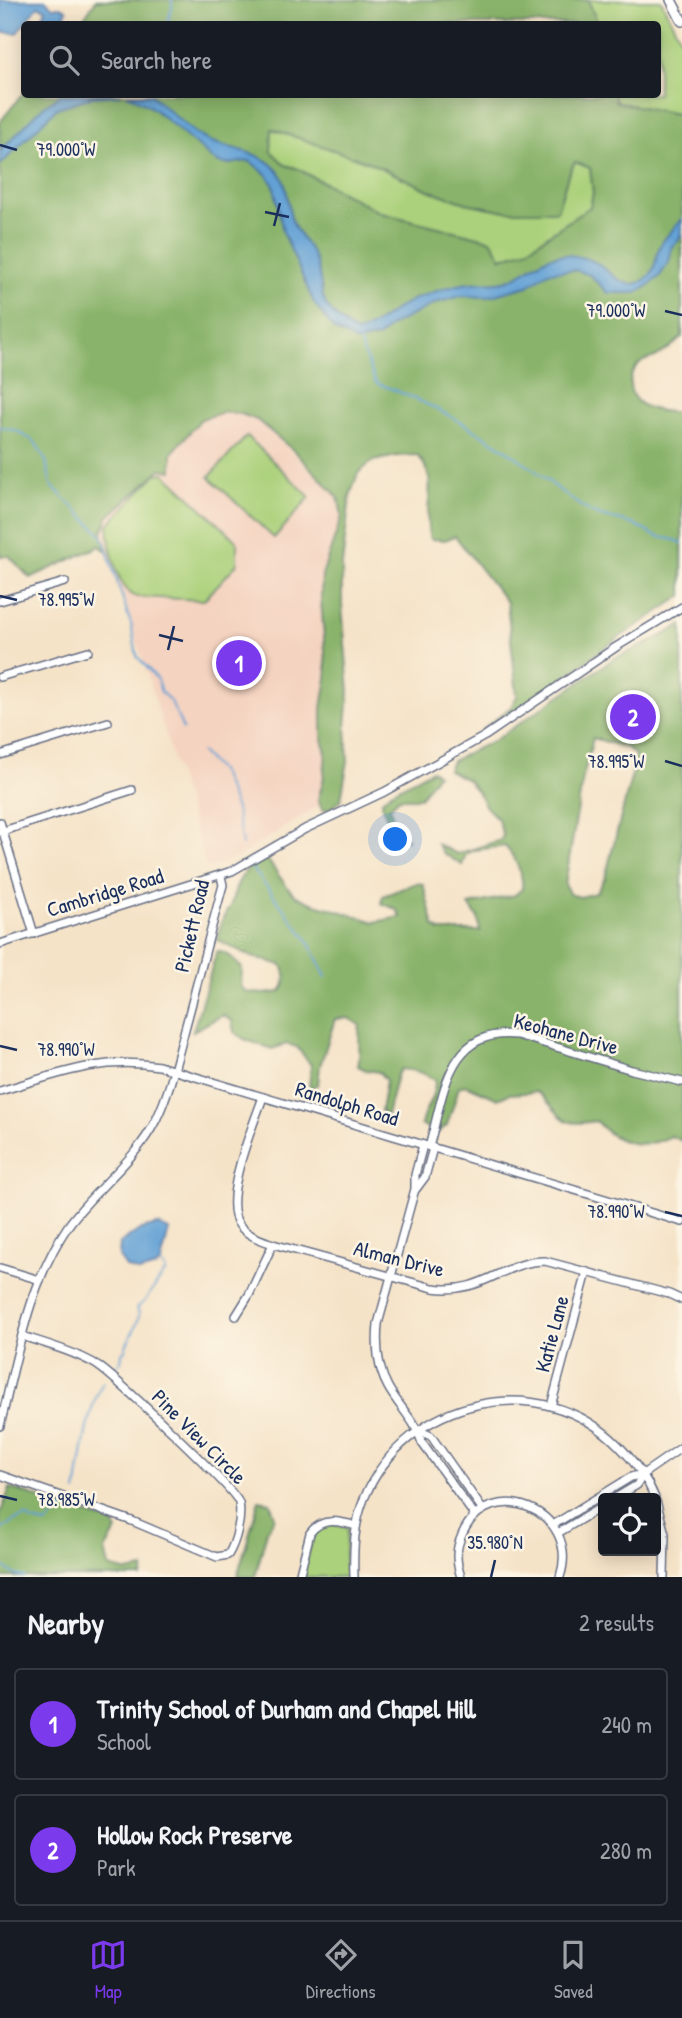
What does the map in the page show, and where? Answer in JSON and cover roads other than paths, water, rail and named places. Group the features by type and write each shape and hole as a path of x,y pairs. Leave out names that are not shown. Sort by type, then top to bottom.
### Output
{"main road":[{"path":"671,0 682,21"}],"street":[{"path":"0,601 65,582"},
{"name":"Pickett Road","path":"0,1426 22,1336 40,1280 68,1226 135,1152 151,1129 161,1107 174,1070 223,885 221,876 305,829 384,792 485,736 615,647 682,607"},
{"path":"0,677 88,651"},
{"path":"0,755 108,722"},
{"path":"34,934 1,828 132,790"},
{"name":"Cambridge Road","path":"0,944 221,876"},
{"name":"Keohane Drive","path":"475,1516 422,1443 418,1430 388,1388 379,1363 376,1343 378,1324 415,1189 415,1175 428,1146 451,1070 459,1055 471,1043 501,1033 517,1035 632,1070 682,1082"},
{"name":"Randolph Road","path":"0,1091 82,1067 109,1062 145,1063 682,1222"},
{"name":"Alman Drive","path":"262,1097 235,1184 232,1206 240,1227 252,1236 425,1287 448,1290 476,1285 536,1261 554,1262 682,1300"},
{"path":"236,1316 273,1244"},
{"path":"0,1268 40,1280"},
{"name":"Katie Lane","path":"551,1406 587,1272"},
{"name":"Pine View Circle","path":"0,1475 132,1521 217,1557 228,1555 232,1549 239,1515 238,1502 221,1479 106,1371 78,1356 22,1336"},
{"path":"354,1577 356,1526 364,1499 383,1465 400,1445 418,1430 445,1414 487,1402 512,1400 551,1406 592,1423 633,1460 652,1493"},
{"name":"Keohane Drive","path":"418,1430 431,1436 483,1510"},
{"path":"623,1493 682,1447"},
{"path":"553,1525 631,1476 643,1475"},
{"path":"461,1577 456,1556 464,1529 483,1510 499,1504 515,1503 533,1508 553,1525 558,1533 564,1560 560,1577"},
{"path":"558,1533 598,1509"},
{"path":"299,1577 310,1533 314,1528 325,1521 356,1526"},
{"path":"661,1522 664,1534 664,1576 674,1577"}],"water":[{"path":"0,0 45,0 53,7 67,10 61,21 46,21 43,16 46,9 38,6 26,21 21,21 21,28 17,33 0,32"},
{"path":"56,98 89,98 57,108 0,165 0,151 44,106"},
{"path":"134,98 154,98 205,139 256,155 274,166 284,180 294,226 316,262 326,305 357,333 417,298 463,284 506,281 553,256 572,255 590,260 619,280 639,283 650,275 661,244 682,219 681,235 678,242 672,246 669,262 659,277 636,293 608,293 590,275 575,270 548,272 528,286 487,297 461,296 436,303 392,325 379,337 357,342 334,330 314,303 283,232 274,186 267,175 250,161 226,164 217,162 156,111"},
{"path":"158,1225 169,1230 161,1262 156,1267 139,1272 126,1267 119,1257 120,1243 141,1229"}],"waterway":[{"path":"168,21 172,0"},
{"path":"359,341 376,383 431,406 484,436 591,512 682,543"},
{"path":"0,427 17,431 35,442 46,461 51,485 102,535 131,624 137,656 157,679 161,692 171,702 183,729"},
{"path":"201,752 221,773 236,809 242,845"},
{"path":"252,868 307,939 326,977"},
{"path":"112,1368 121,1362 122,1353 137,1323 137,1308 166,1271 161,1263"},
{"path":"76,1492 89,1421 103,1382"},
{"path":"0,1531 13,1521 26,1516 32,1521 46,1524 69,1504"},
{"path":"0,1564 15,1575 25,1577"}],"place":[{"name":"Trinity School of Durham and Chapel Hill","path":"239,663"},
{"name":"Hollow Rock Preserve","path":"633,717"}]}
